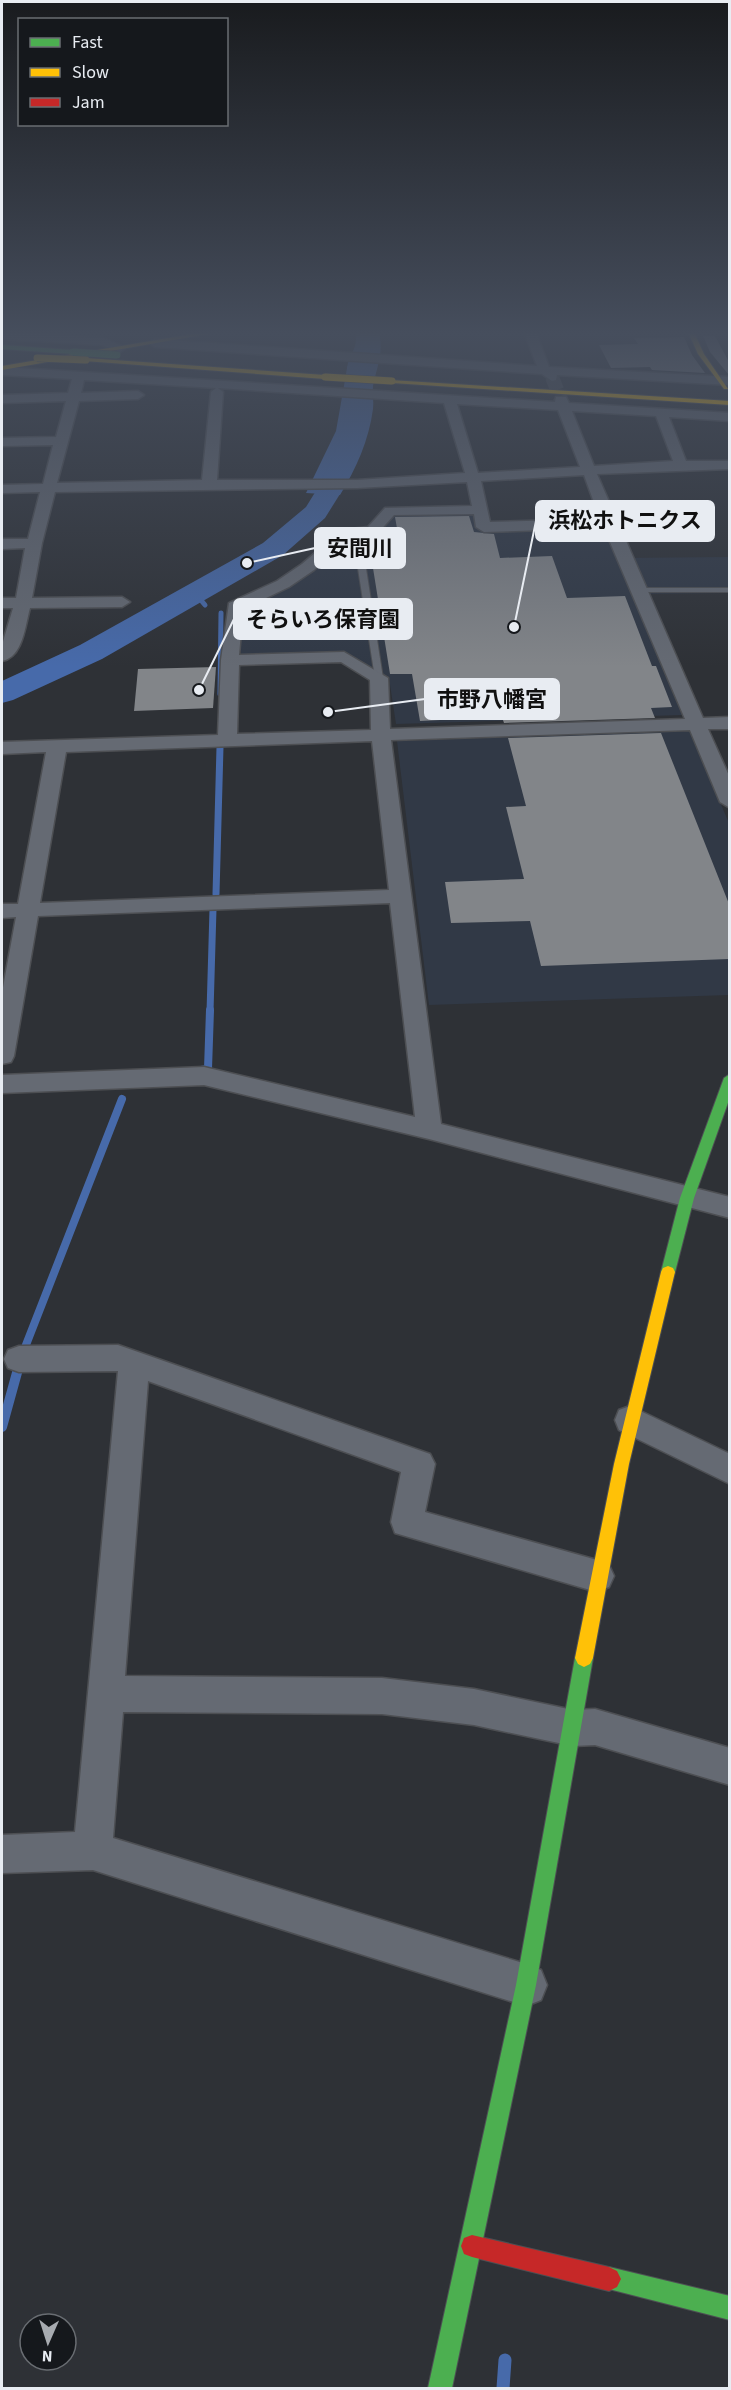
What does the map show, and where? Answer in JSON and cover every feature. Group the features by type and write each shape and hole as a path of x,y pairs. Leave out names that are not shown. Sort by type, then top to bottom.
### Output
{"main road":[{"path":"440,2388 526,1985 573,1728 597,1576 630,1419 687,1198 728,1084"},
{"path":"472,2246 729,2308"}],"street":[{"path":"2,656 8,652 23,603 33,543 59,444"},
{"path":"209,484 213,444"},
{"path":"463,444 484,527 610,523"},
{"path":"578,444 694,724 729,802"},
{"path":"673,444 681,465"},
{"path":"2,489 209,484 354,484 681,465 729,465"},
{"path":"227,740 230,660 235,607 283,584 308,567 347,533 372,531 390,511 478,510"},
{"path":"2,544 33,543"},
{"path":"2,603 122,602"},
{"path":"230,660 344,657 379,678 381,736 429,1130"},
{"path":"2,748 729,723"},
{"path":"2,1056 57,746"},
{"path":"2,911 401,896"},
{"path":"2,1084 204,1076 429,1130 729,1208"},
{"path":"19,1359 118,1358 419,1464 408,1522 597,1576"},
{"path":"93,1851 134,1364"},
{"path":"630,1419 729,1470"},
{"path":"107,1694 382,1696 474,1707 573,1728 595,1727 729,1767"},
{"path":"2,1854 93,1851 526,1985"}],"lane":[{"path":"360,532 361,562 379,678"},
{"path":"638,590 729,590"}],"shaded area":[{"path":"474,512 481,529 605,527 619,558 729,557 729,593 632,594 682,715 396,724 389,678 342,652 241,656 241,609 351,535 378,533 393,514"},
{"path":"689,731 729,823 729,995 429,1005 397,741"}],"water":[{"path":"330,444 365,444 340,495 306,493"}],"building":[{"path":"469,516 474,532 494,534 500,558 552,556 567,598 625,596 652,666 656,666 672,707 651,708 655,718 504,723 502,717 420,721 412,674 390,674 368,537 398,534 395,517"},
{"path":"216,667 213,708 134,711 138,669"},
{"path":"661,733 729,904 729,959 541,966 530,921 451,923 445,882 524,879 506,807 526,806 508,738"}],"waterway":[{"path":"2,693 91,652 273,549 316,512 332,486 351,444"},
{"path":"195,593 205,605"},
{"path":"220,694 221,613"},
{"path":"216,894 220,747"},
{"path":"210,1012 213,909"},
{"path":"201,1070 208,1069 210,1010"},
{"path":"24,1350 122,1099"},
{"path":"2,1427 18,1369"},
{"path":"503,2388 505,2360"}],"traffic: fast":[{"path":"668,1272 687,1198 730,1078"},
{"path":"440,2388 526,1985 584,1658"},
{"path":"609,2279 730,2308"}],"traffic: slow":[{"path":"584,1658 601,1560 668,1272"}],"traffic: jam":[{"path":"472,2246 609,2279"}],"place":[{"name":"安間川","path":"247,563"},
{"name":"浜松ホトニクス","path":"514,627"},
{"name":"そらいろ保育園","path":"199,690"},
{"name":"市野八幡宮","path":"328,712"}]}
